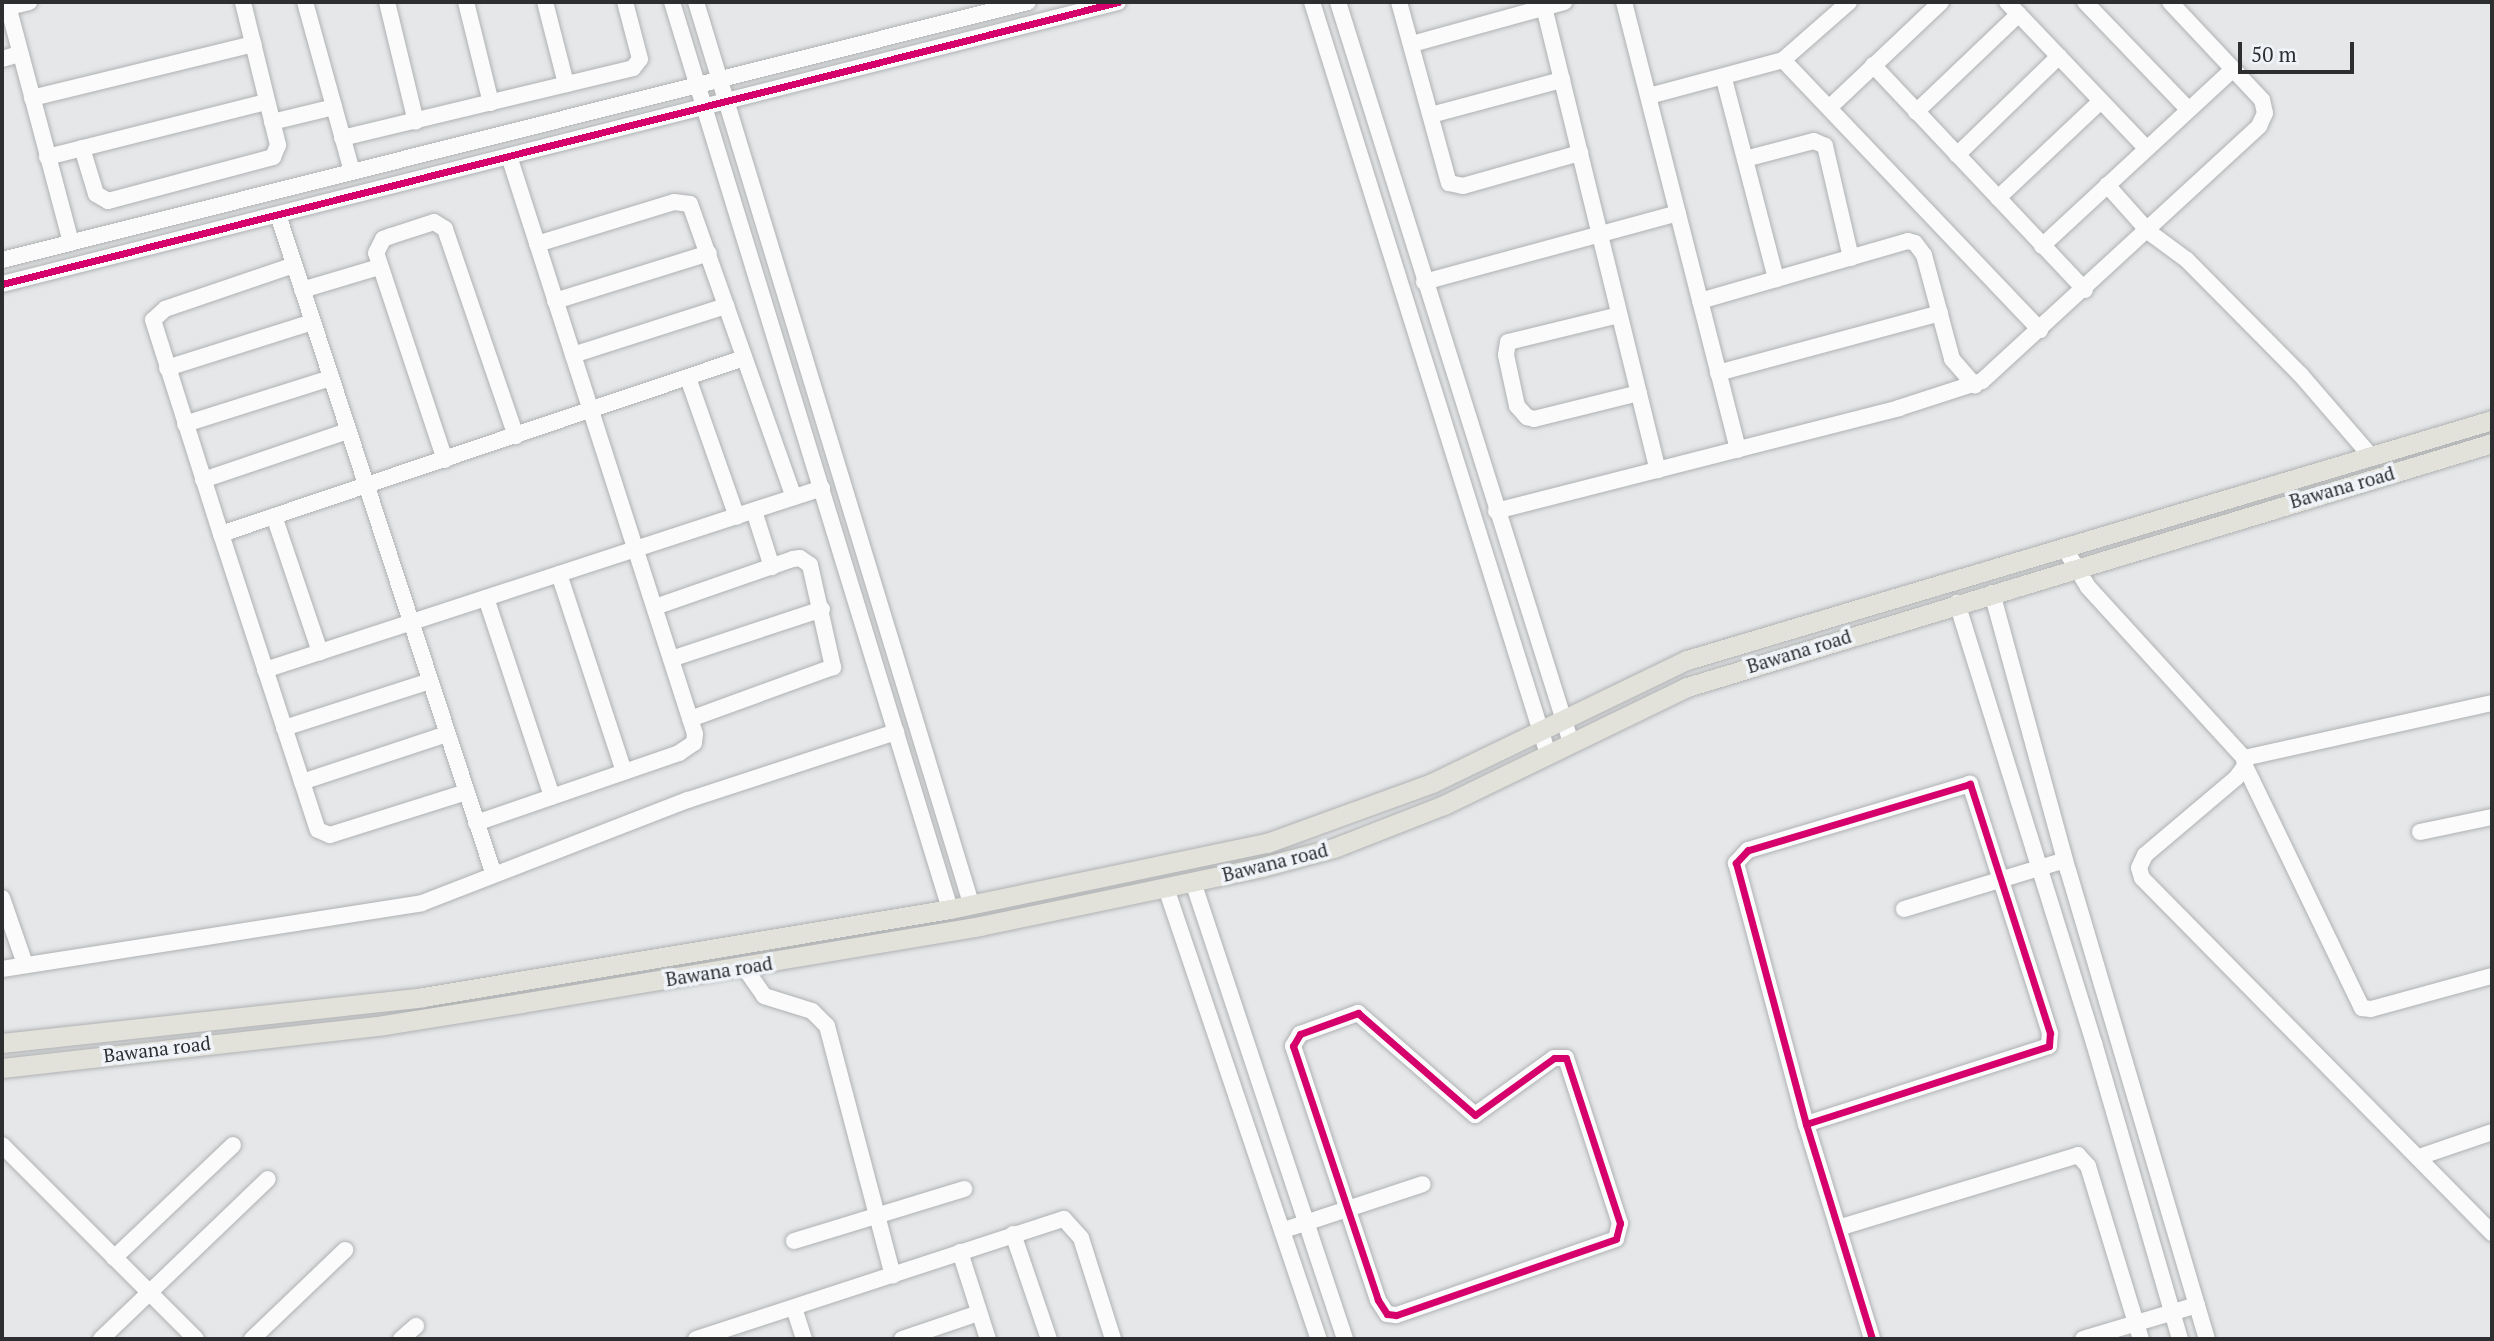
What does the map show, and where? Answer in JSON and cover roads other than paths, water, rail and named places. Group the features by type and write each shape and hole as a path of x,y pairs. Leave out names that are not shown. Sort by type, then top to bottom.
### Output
{"main road":[{"name":"Bawana road","path":"2,1043 423,996 950,909 1287,837 1432,783 1565,722 1687,660 2065,549 2369,454 2492,420"},
{"name":"Bawana road","path":"2,1068 384,1025 744,967 1166,888 1334,848 1444,805 1687,687 2492,443"}],"street":[{"path":"29,2 8,4 71,242"},
{"path":"82,148 96,194 108,201 268,160 277,152 243,2"},
{"path":"305,2 352,172"},
{"path":"387,2 416,122"},
{"path":"466,2 491,103"},
{"path":"545,2 566,85"},
{"path":"342,138 566,85 639,64 625,2"},
{"path":"672,2 950,909"},
{"path":"696,2 971,903"},
{"path":"2,260 1028,2"},
{"path":"2,284 1118,2"},
{"path":"1312,2 1548,754"},
{"path":"1338,2 1571,743"},
{"path":"1399,2 1445,176 1455,187 1580,153"},
{"path":"1412,44 1564,2"},
{"path":"1624,2 1738,450"},
{"path":"1649,96 1724,79 1783,60 1849,2"},
{"path":"1830,107 1873,65 1922,8 1941,2"},
{"path":"2007,2 2146,148"},
{"path":"2085,2 2188,109"},
{"path":"1496,511 1975,386 2149,232 2259,126 2265,107 2170,2"},
{"path":"1544,7 1658,470"},
{"path":"1916,112 2020,15"},
{"path":"32,98 253,44"},
{"path":"2,59 20,54"},
{"path":"1956,155 2059,56"},
{"path":"1783,60 2040,330"},
{"path":"1873,65 2085,290"},
{"path":"2042,246 2232,69"},
{"path":"1431,115 1562,79"},
{"path":"1724,79 1776,279"},
{"path":"1998,198 2101,100"},
{"path":"47,157 266,102"},
{"path":"272,122 334,107"},
{"path":"1745,159 1821,142 1851,258"},
{"path":"476,823 688,749 695,734 509,156"},
{"path":"2107,185 2149,232 2180,254 2278,352 2369,454"},
{"path":"537,244 684,201 694,211 794,498"},
{"path":"1424,282 1678,213"},
{"path":"278,215 494,875"},
{"path":"445,460 376,253 383,239 433,222 441,224 516,436"},
{"path":"1700,301 1851,258 1915,243 1924,255 1952,359 1975,386"},
{"path":"555,301 709,253"},
{"path":"294,265 157,313 153,327 220,534 318,830 330,835 466,792"},
{"path":"302,290 379,267"},
{"path":"573,355 726,306"},
{"path":"1718,373 1940,313"},
{"path":"1619,315 1508,342 1506,355 1517,406 1534,419 1639,393"},
{"path":"167,368 313,322"},
{"path":"220,534 744,358"},
{"path":"185,424 331,378"},
{"path":"688,378 737,517"},
{"path":"203,480 348,431"},
{"path":"265,670 822,488"},
{"path":"754,511 772,566"},
{"path":"274,516 320,652"},
{"path":"2065,549 2076,571 2244,762 2362,1008 2371,1009 2492,976"},
{"path":"655,607 793,559 806,560 822,609 835,660 828,672 690,719"},
{"path":"559,574 624,772"},
{"path":"1992,593 2066,860 2207,1339"},
{"path":"485,598 552,796"},
{"path":"1957,603 2040,869 2180,1339"},
{"path":"671,659 822,609"},
{"path":"284,728 430,681"},
{"path":"2492,703 2244,762 2144,855 2139,867 2142,878 2492,1233"},
{"path":"2,969 422,903 688,800 896,732"},
{"path":"302,782 447,734"},
{"path":"1806,1124 2049,1046 2050,1033 2000,881 1974,789 1965,783 1739,856 1736,871 1806,1124 1872,1339"},
{"path":"2420,832 2492,817"},
{"path":"1904,909 2066,860"},
{"path":"1193,882 1345,1339"},
{"path":"1166,888 1319,1339"},
{"path":"2,898 25,964"},
{"path":"744,967 764,996 812,1011 827,1026 893,1275"},
{"path":"1358,1013 1475,1115 1554,1058 1566,1058 1621,1232 1605,1245 1396,1315 1387,1314 1378,1300 1349,1209 1293,1046 1300,1034 1358,1013"},
{"path":"2419,1157 2492,1132"},
{"path":"2,1145 196,1339"},
{"path":"114,1258 233,1145"},
{"path":"1838,1227 2078,1155 2088,1166 2141,1339"},
{"path":"101,1339 268,1179"},
{"path":"1284,1230 1423,1184"},
{"path":"794,1241 964,1189"},
{"path":"696,1339 736,1333 794,1308 1064,1219 1074,1225 1113,1339"},
{"path":"1013,1234 1049,1339"},
{"path":"252,1339 345,1250"},
{"path":"960,1252 988,1339"},
{"path":"2084,1339 2197,1305"},
{"path":"794,1308 804,1339"},
{"path":"902,1339 979,1313"},
{"path":"401,1339 416,1325"}]}
